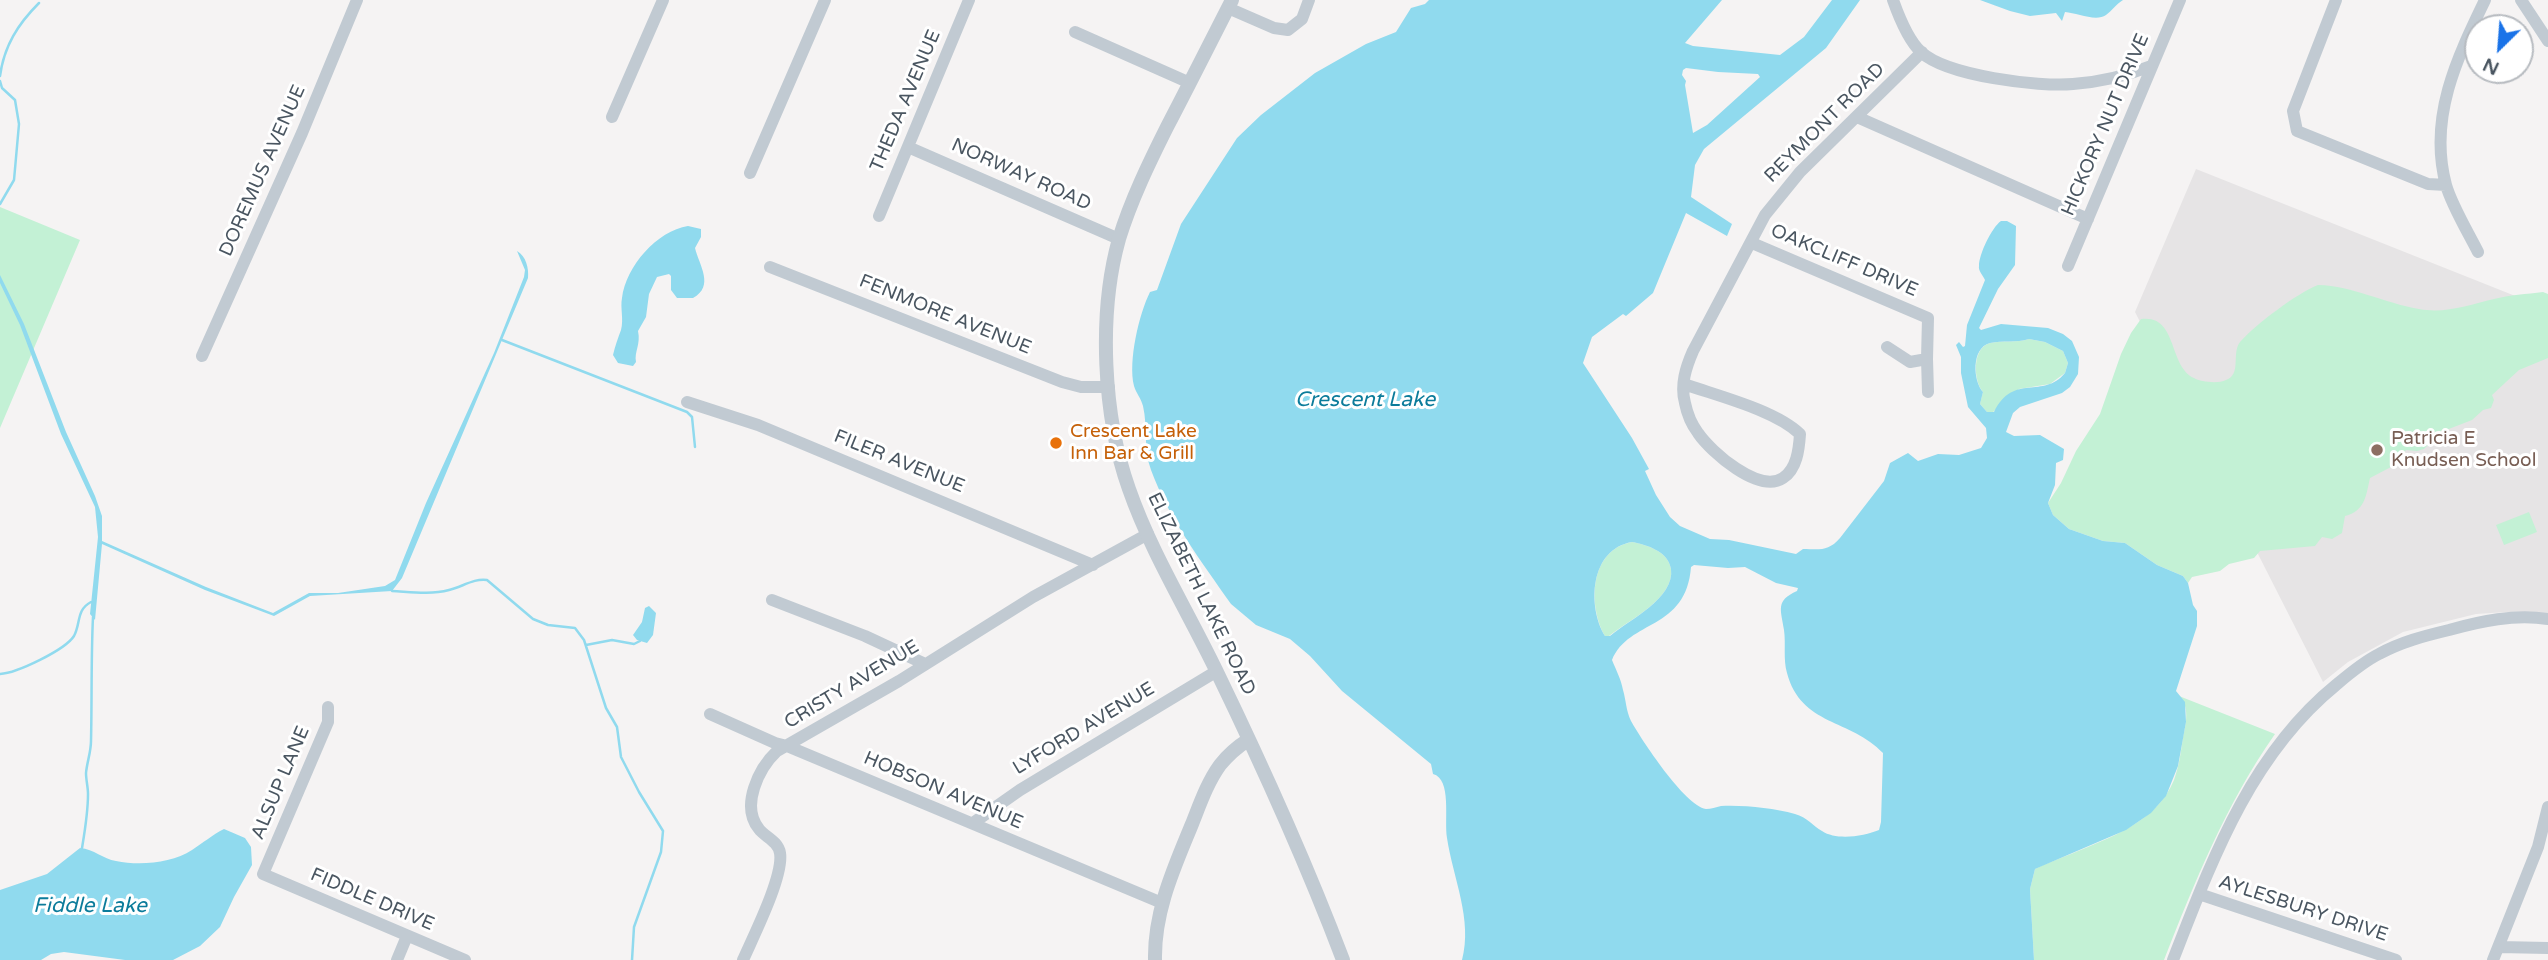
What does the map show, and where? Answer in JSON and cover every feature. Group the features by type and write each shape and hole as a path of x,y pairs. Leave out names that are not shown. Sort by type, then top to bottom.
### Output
{"street":[{"path":"612,117 663,0"},
{"path":"750,173 825,0"},
{"name":"THEDA AVENUE","path":"879,216 969,0"},
{"path":"1230,4 1274,28 1288,30 1302,19 1309,0"},
{"path":"1893,0 1903,25 1922,52 1954,69 1974,75 2069,85 2103,81 2151,66"},
{"name":"HICKORY NUT DRIVE","path":"2068,265 2180,0"},
{"path":"2336,0 2293,111 2297,131 2428,184 2446,185"},
{"path":"2478,253 2446,185 2441,127 2443,100 2465,42 2485,0"},
{"path":"2521,0 2548,41"},
{"name":"DOREMUS AVENUE","path":"202,356 302,134 352,2"},
{"name":"ELIZABETH LAKE ROAD","path":"1230,4 1136,194 1119,239 1108,308 1109,387 1121,464 1137,510 1217,671 1343,960"},
{"path":"1075,32 1190,83"},
{"name":"REYMONT ROAD","path":"1685,384 1791,425 1800,434 1798,453 1785,477 1774,482 1759,480 1733,467 1713,452 1696,431 1684,402 1685,372 1693,351 1765,215 1778,196 1922,52"},
{"path":"1857,117 2088,219"},
{"name":"NORWAY ROAD","path":"908,147 1119,239"},
{"name":"OAKCLIFF DRIVE","path":"1752,243 1928,318 1927,359"},
{"name":"FENMORE AVENUE","path":"771,267 1062,382 1081,387 1109,387"},
{"path":"1887,347 1910,362 1927,359 1928,392"},
{"name":"FILER AVENUE","path":"687,402 781,434 1093,565"},
{"name":"CRISTY AVENUE","path":"743,960 779,869 780,851 775,842 758,829 751,814 752,795 769,759 1034,597 1149,534"},
{"path":"772,600 865,636 925,664"},
{"path":"2174,960 2224,835 2266,761 2309,709 2377,655 2409,640 2503,618 2548,619"},
{"name":"LYFORD AVENUE","path":"973,823 1020,790 1217,671"},
{"name":"ALSUP LANE","path":"263,874 328,722 328,707"},
{"name":"HOBSON AVENUE","path":"710,714 1162,903"},
{"path":"1156,960 1156,932 1162,903 1210,783 1227,757 1248,740"},
{"path":"2493,960 2538,847 2546,824 2548,807"},
{"name":"FIDDLE DRIVE","path":"263,874 466,960"},
{"name":"AYLESBURY DRIVE","path":"2199,894 2396,960"},
{"path":"397,960 407,936"},
{"path":"2499,947 2548,948"}],"shaded area":[{"name":"Patricia E Knudsen School","path":"2196,169 2548,309 2548,614 2476,614 2403,632 2348,662 2323,682 2135,312"}],"green space":[{"path":"0,207 80,240 0,428"},
{"path":"2318,285 2344,288 2429,310 2448,310 2506,296 2543,292 2548,294 2548,358 2519,370 2492,395 2494,400 2491,408 2483,410 2472,420 2441,432 2424,449 2406,450 2391,467 2370,478 2361,507 2345,516 2342,533 2332,539 2322,537 2315,546 2260,551 2254,558 2229,564 2220,571 2192,577 2188,583 2183,576 2157,565 2125,543 2103,541 2069,529 2053,515 2048,503 2100,414 2121,354 2141,319 2161,324 2186,372 2201,381 2223,381 2234,373 2240,342 2288,302"},
{"path":"2029,339 2045,342 2063,351 2068,363 2065,373 2050,384 2019,389 1992,413 1987,412 1980,404 1983,392 1976,373 1980,351 1990,343"},
{"path":"2529,512 2537,532 2504,545 2496,525"},
{"path":"1632,542 1650,547 1666,558 1671,569 1670,580 1666,589 1649,607 1609,636 1605,636 1596,610 1596,581 1600,567 1607,556 1618,547"},
{"path":"2179,696 2275,734 2227,815 2164,960 2034,960 2030,889 2035,869 2116,835 2144,818 2166,795 2180,759 2185,727 2185,705"}],"water":[{"name":"Crescent Lake","path":"1429,0 1722,0 1685,43 1780,55 1804,37 1832,0 1860,0 1826,48 1704,149 1695,165 1691,197 1732,224 1727,236 1686,213 1653,293 1626,316 1623,314 1592,337 1583,363 1632,438 1649,469 1645,471 1656,495 1670,517 1680,526 1710,539 1729,540 1796,554 1803,549 1827,548 1840,538 1884,481 1890,463 1908,453 1918,461 1938,454 1959,455 1981,448 1987,438 1986,428 1968,407 1961,373 1961,357 1956,345 1959,342 1965,346 1967,325 1985,280 1979,268 1987,241 2001,221 2016,226 2015,265 1998,289 1979,328 1981,330 2001,324 2048,328 2072,341 2079,357 2078,374 2070,387 2062,393 2020,407 2013,413 2006,432 2014,436 2040,435 2064,449 2063,460 2056,463 2055,485 2048,503 2053,515 2069,529 2103,541 2125,543 2157,565 2183,576 2197,611 2197,626 2176,691 2185,702 2186,722 2178,766 2166,796 2151,813 2126,830 2035,869 2030,889 2034,960 1462,960 1465,945 1464,914 1447,838 1445,791 1439,777 1433,774 1431,764 1342,691 1310,656 1290,639 1256,625 1231,604 1186,539 1151,470 1143,406 1134,386 1132,364 1136,338 1150,292 1157,290 1181,224 1237,138 1261,115 1315,73 1366,44 1396,32 1411,8","holes":["1686,68 1758,74 1760,77 1707,125 1693,133 1683,70","2024,340 2045,342 2063,351 2068,363 2065,373 2047,385 2010,393 1994,412 1987,412 1980,404 1983,392 1976,373 1979,351 1990,343","1632,542 1661,553 1669,563 1670,580 1666,589 1649,607 1610,636 1605,636 1596,610 1596,580 1600,567 1618,547","1691,567 1745,567 1776,583 1798,588 1785,598 1781,606 1787,673 1803,703 1815,713 1870,742 1883,753 1879,830 1843,837 1828,834 1803,817 1786,812 1740,806 1706,809 1687,797 1654,756 1629,717 1621,682 1612,660 1620,647 1631,637 1668,614 1679,603 1687,588"]},
{"path":"1980,0 2123,0 2102,17 2065,12 2062,21 2056,13 2030,16"},
{"path":"688,226 701,229 701,237 695,248 704,275 703,288 693,298 677,298 671,290 671,276 669,274 657,277 649,294 646,317 638,331 636,362 633,366 618,363 613,355 621,330 622,298 636,262 665,235"},
{"path":"517,251 526,263 528,278 402,578 392,591 310,596 274,616 205,590 102,544 95,620 90,614 98,537 95,507 61,434 20,325 0,283 0,275 24,324 66,432 95,496 102,516 102,541 273,613 309,593 338,593 385,586 395,580 426,503 494,353 524,277 525,270"},
{"path":"649,606 656,613 653,635 647,643 637,640 633,635 642,622 645,608"},
{"name":"Fiddle Lake","path":"224,829 245,838 251,847 252,865 220,927 200,946 173,960 125,960 64,952 51,954 41,960 0,960 0,890 47,874 80,848 116,861 155,862 184,854"}],"waterway":[{"path":"0,76 13,36 39,3"},
{"path":"0,81 2,88 15,100 19,124 14,180 0,204"},
{"path":"502,340 687,412 692,417 695,447"},
{"path":"392,591 435,592 477,580 487,580 533,619 548,625 575,628 584,640 606,708 617,727 621,757 663,831 661,852 634,927 632,960"},
{"path":"0,674 40,660 69,642 74,636 83,609 91,602"},
{"path":"82,848 88,801 86,773 91,745 93,617"},
{"path":"586,645 612,640 634,644 640,641"}],"place":[{"name":"Crescent Lake Inn Bar & Grill","path":"1056,443"},
{"name":"Patricia E Knudsen School","path":"2377,450"}]}
